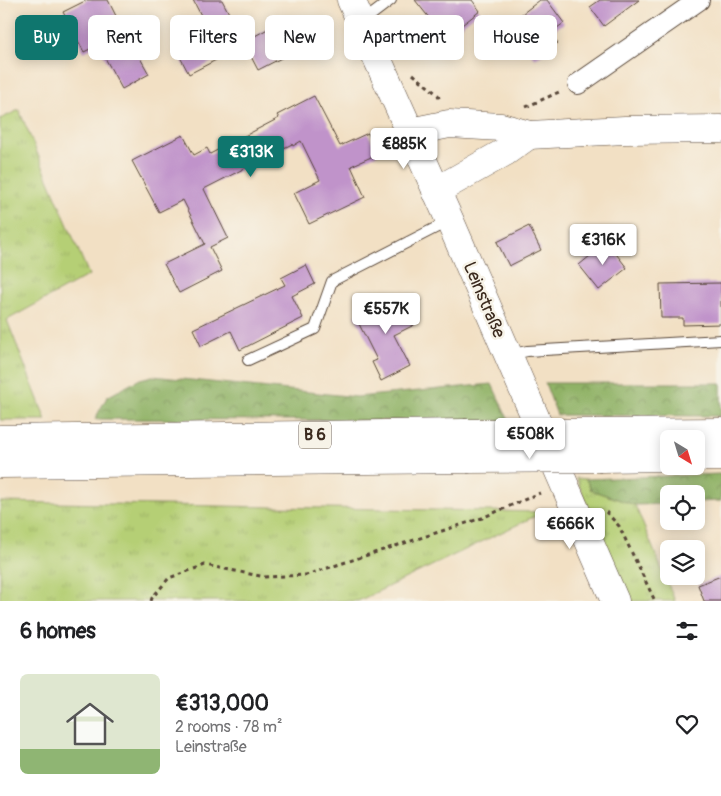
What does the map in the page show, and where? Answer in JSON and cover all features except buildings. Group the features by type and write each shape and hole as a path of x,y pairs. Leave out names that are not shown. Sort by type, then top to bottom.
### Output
{"main road":[{"name":"Leinstraße","path":"356,12 450,221 615,601"},
{"path":"410,132 449,124 501,127 529,135 625,130 721,129"},
{"path":"436,191 505,152 529,135"},
{"name":"B 6","path":"0,439 166,437 465,446 599,445 721,432"},
{"name":"B 6","path":"599,445 660,455"},
{"name":"B 6","path":"0,464 174,463 465,446"},
{"path":"705,457 721,457"}],"street":[{"path":"578,84 699,0"}],"lane":[{"path":"356,12 391,0"},
{"path":"248,360 315,329 332,281 450,221"},
{"path":"508,355 526,351 721,340"}],"path":[{"path":"151,601 169,578 205,565 265,578 306,575 482,518 563,483"}],"green space":[{"path":"19,110 89,275 7,320 46,420 0,420 0,119"},
{"path":"152,376 357,397 492,384 509,421 95,419 107,397 140,379"},
{"path":"545,383 721,383 721,416 557,415"},
{"path":"721,474 721,501 705,502 705,485 660,485 660,504 635,505 591,490 586,479 705,475"},
{"path":"576,478 586,479 591,490 635,505 660,565 660,585 668,585 675,601 629,601"},
{"path":"0,502 544,512 358,601 0,601"}]}
